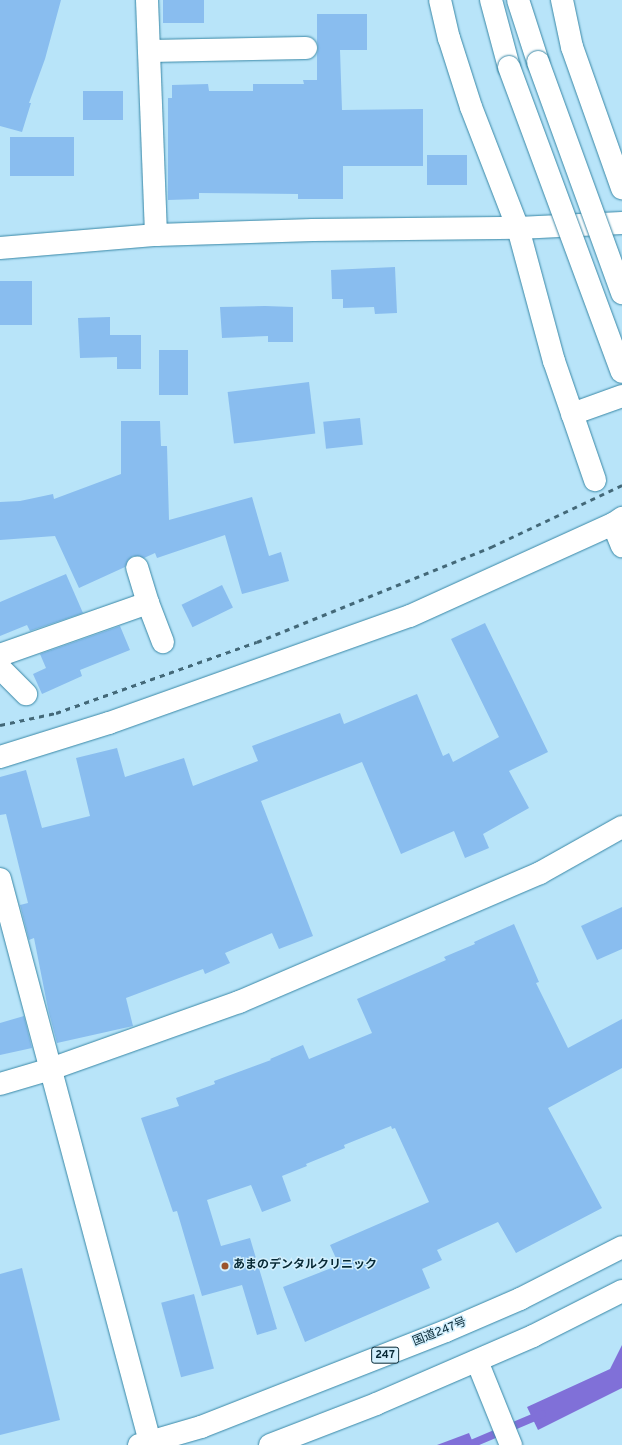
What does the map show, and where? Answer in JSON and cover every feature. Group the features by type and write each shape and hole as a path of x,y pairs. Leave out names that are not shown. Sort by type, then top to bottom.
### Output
{"main road":[{"path":"147,0 156,235"},
{"path":"440,0 449,38 471,107 518,228 554,361 595,480"},
{"path":"491,0 509,67 622,372"},
{"path":"518,0 538,62 622,293"},
{"path":"562,0 572,47 622,188"},
{"path":"149,51 306,48"},
{"path":"0,248 156,235 314,230 518,228 622,223"},
{"path":"572,414 622,396"},
{"path":"0,757 109,724 410,616 618,521 622,546"},
{"path":"136,568 163,642"},
{"path":"0,655 148,603"},
{"path":"0,668 26,694"},
{"path":"0,1084 51,1069 246,999 540,873 622,827"},
{"path":"0,879 51,1069 145,1444"},
{"name":"国道247号","path":"145,1444 201,1427 446,1331 520,1299 622,1247"},
{"path":"270,1445 376,1404 477,1361 534,1336 622,1291"},
{"path":"477,1361 511,1445"}],"shaded area":[{"path":"622,1345 622,1388 538,1430 527,1407 610,1369"},
{"path":"469,1433 474,1445 437,1445"}],"building":[{"path":"0,0 61,0 45,59 29,103 31,103 22,132 0,126"},
{"path":"163,0 204,0 204,23 163,23"},
{"path":"317,14 367,14 367,50 340,50 342,110 423,109 423,166 343,166 343,199 298,199 298,194 199,193 199,199 168,200 168,98 172,98 172,85 208,84 209,91 253,91 253,84 304,84 303,80 317,80"},
{"path":"83,91 123,91 123,120 83,120"},
{"path":"10,137 74,137 74,176 10,176"},
{"path":"427,155 467,155 467,185 427,185"},
{"path":"395,267 397,313 375,314 374,307 343,308 343,299 332,299 331,270"},
{"path":"0,281 32,281 32,325 0,325"},
{"path":"220,307 293,307 293,342 268,342 268,336 222,338"},
{"path":"110,317 110,335 141,335 141,369 117,369 117,357 80,358 78,318"},
{"path":"159,350 188,350 188,395 159,395"},
{"path":"309,382 315,434 234,444 228,392"},
{"path":"360,418 363,445 326,449 323,422"},
{"path":"121,421 160,421 161,446 167,446 169,520 252,497 269,556 281,552 289,581 242,594 225,535 157,558 155,553 144,558 133,556 128,560 125,567 79,588 55,536 0,540 0,502 20,501 53,494 54,499 121,474"},
{"path":"66,574 83,613 30,631 27,625 0,636 0,602"},
{"path":"222,585 233,607 193,627 182,605"},
{"path":"485,623 548,752 509,771 529,808 483,834 489,848 465,858 454,831 401,854 362,762 261,801 313,936 279,949 272,933 225,953 230,963 205,974 203,969 126,998 133,1026 57,1043 48,1009 34,938 29,940 20,905 28,903 6,814 0,815 0,777 26,770 42,828 90,816 76,758 117,748 125,777 184,758 193,786 258,761 252,746 340,713 344,724 417,694 443,756 449,753 453,762 499,737 451,639"},
{"path":"120,626 130,650 80,670 82,676 42,694 33,674 46,668 40,654"},
{"path":"622,907 622,949 597,960 581,926"},
{"path":"514,924 539,982 536,983 568,1048 622,1019 622,1068 548,1108 602,1208 516,1253 498,1222 437,1250 442,1260 422,1269 430,1288 305,1342 283,1287 339,1265 330,1245 429,1202 395,1128 392,1129 391,1126 344,1145 345,1148 306,1164 307,1166 282,1176 291,1201 262,1212 251,1185 207,1200 221,1246 250,1238 277,1329 257,1335 242,1285 202,1296 177,1211 173,1212 141,1118 179,1106 176,1098 215,1084 214,1081 271,1060 270,1059 303,1045 309,1059 372,1033 357,999 446,960 444,957 475,944 474,942"},
{"path":"24,1016 32,1048 0,1055 0,1023"},
{"path":"22,1268 60,1420 0,1435 0,1274"},
{"path":"194,1294 214,1368 181,1377 161,1303"}],"waterway":[{"path":"469,1445 542,1414"}],"railway":[{"path":"0,725 56,713 257,642 491,547 622,485"}],"place":[{"name":"あまのデンタルクリニック","path":"225,1266"}]}
